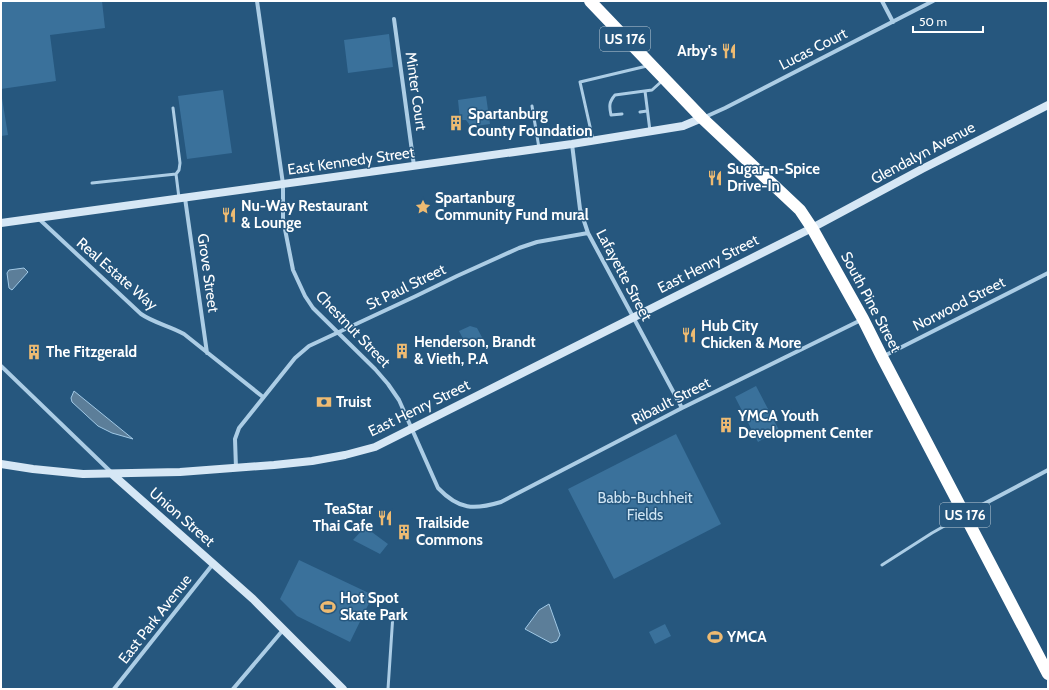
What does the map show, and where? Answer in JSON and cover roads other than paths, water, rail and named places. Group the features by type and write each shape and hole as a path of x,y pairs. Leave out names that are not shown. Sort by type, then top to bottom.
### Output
{"highway":[{"name":"South Pine Street","path":"590,1 702,118 800,210 812,228 863,318 965,514 1045,661 1048,674"}],"main road":[{"name":"Glendalyn Avenue","path":"812,228 1048,105"},
{"name":"East Kennedy Street","path":"1,223 593,141 683,126 702,118"},
{"name":"East Henry Street","path":"1,464 83,474 112,474 180,472 236,468 312,461 345,455 375,446 812,228"},
{"name":"Union Street","path":"112,474 253,599 343,689"}],"street":[{"name":"Chestnut Street","path":"256,1 283,184 283,219 293,270 305,296 316,312 375,369 388,384 399,400 438,488 447,497 463,506 472,507 489,505"},
{"path":"882,1 893,22"},
{"name":"Lucas Court","path":"702,118 726,108 933,1"},
{"name":"Minter Court","path":"394,19 414,166"},
{"name":"Lafayette Street","path":"572,144 580,209 588,233 682,408"},
{"name":"Grove Street","path":"182,198 207,353"},
{"name":"Real Estate Way","path":"38,217 141,314 172,327 184,334 263,397"},
{"name":"St Paul Street","path":"236,468 236,433 295,358 309,346 519,248 537,242 588,233"},
{"name":"Norwood Street","path":"882,357 1048,273"},
{"name":"Ribault Street","path":"489,505 501,502 682,408 863,318"},
{"name":"Union Street","path":"1,366 112,474"},
{"path":"965,514 1048,470"},
{"name":"East Park Avenue","path":"114,689 214,563"},
{"path":"233,689 283,630"}],"lane":[{"path":"593,141 580,82 651,65"},
{"path":"622,114 611,115 609,106 615,94 652,90 665,79"},
{"path":"645,91 650,131"},
{"path":"532,106 539,149"},
{"path":"173,108 180,163 179,170 176,174 182,198"},
{"path":"640,112 648,111"},
{"path":"92,183 176,174"},
{"path":"882,565 965,514"},
{"path":"388,689 393,614"}],"place":[{"name":"Arby's","path":"729,51"},
{"name":"Spartanburg County Foundation","path":"456,123"},
{"name":"Sugar-n-Spice Drive-In","path":"715,178"},
{"name":"Spartanburg Community Fund mural","path":"423,207"},
{"name":"Nu-Way Restaurant & Lounge","path":"229,215"},
{"name":"Hub City Chicken & More","path":"689,335"},
{"name":"Henderson, Brandt & Vieth, P.A","path":"402,351"},
{"name":"The Fitzgerald","path":"34,352"},
{"name":"Truist","path":"324,402"},
{"name":"YMCA Youth Development Center","path":"726,425"},
{"name":"TeaStar Thai Cafe","path":"385,518"},
{"name":"Trailside Commons","path":"404,532"},
{"name":"Hot Spot Skate Park","path":"328,607"},
{"name":"YMCA","path":"715,637"}],"park label":[{"name":"Babb-Buchheit Fields","path":"645,506"}]}
